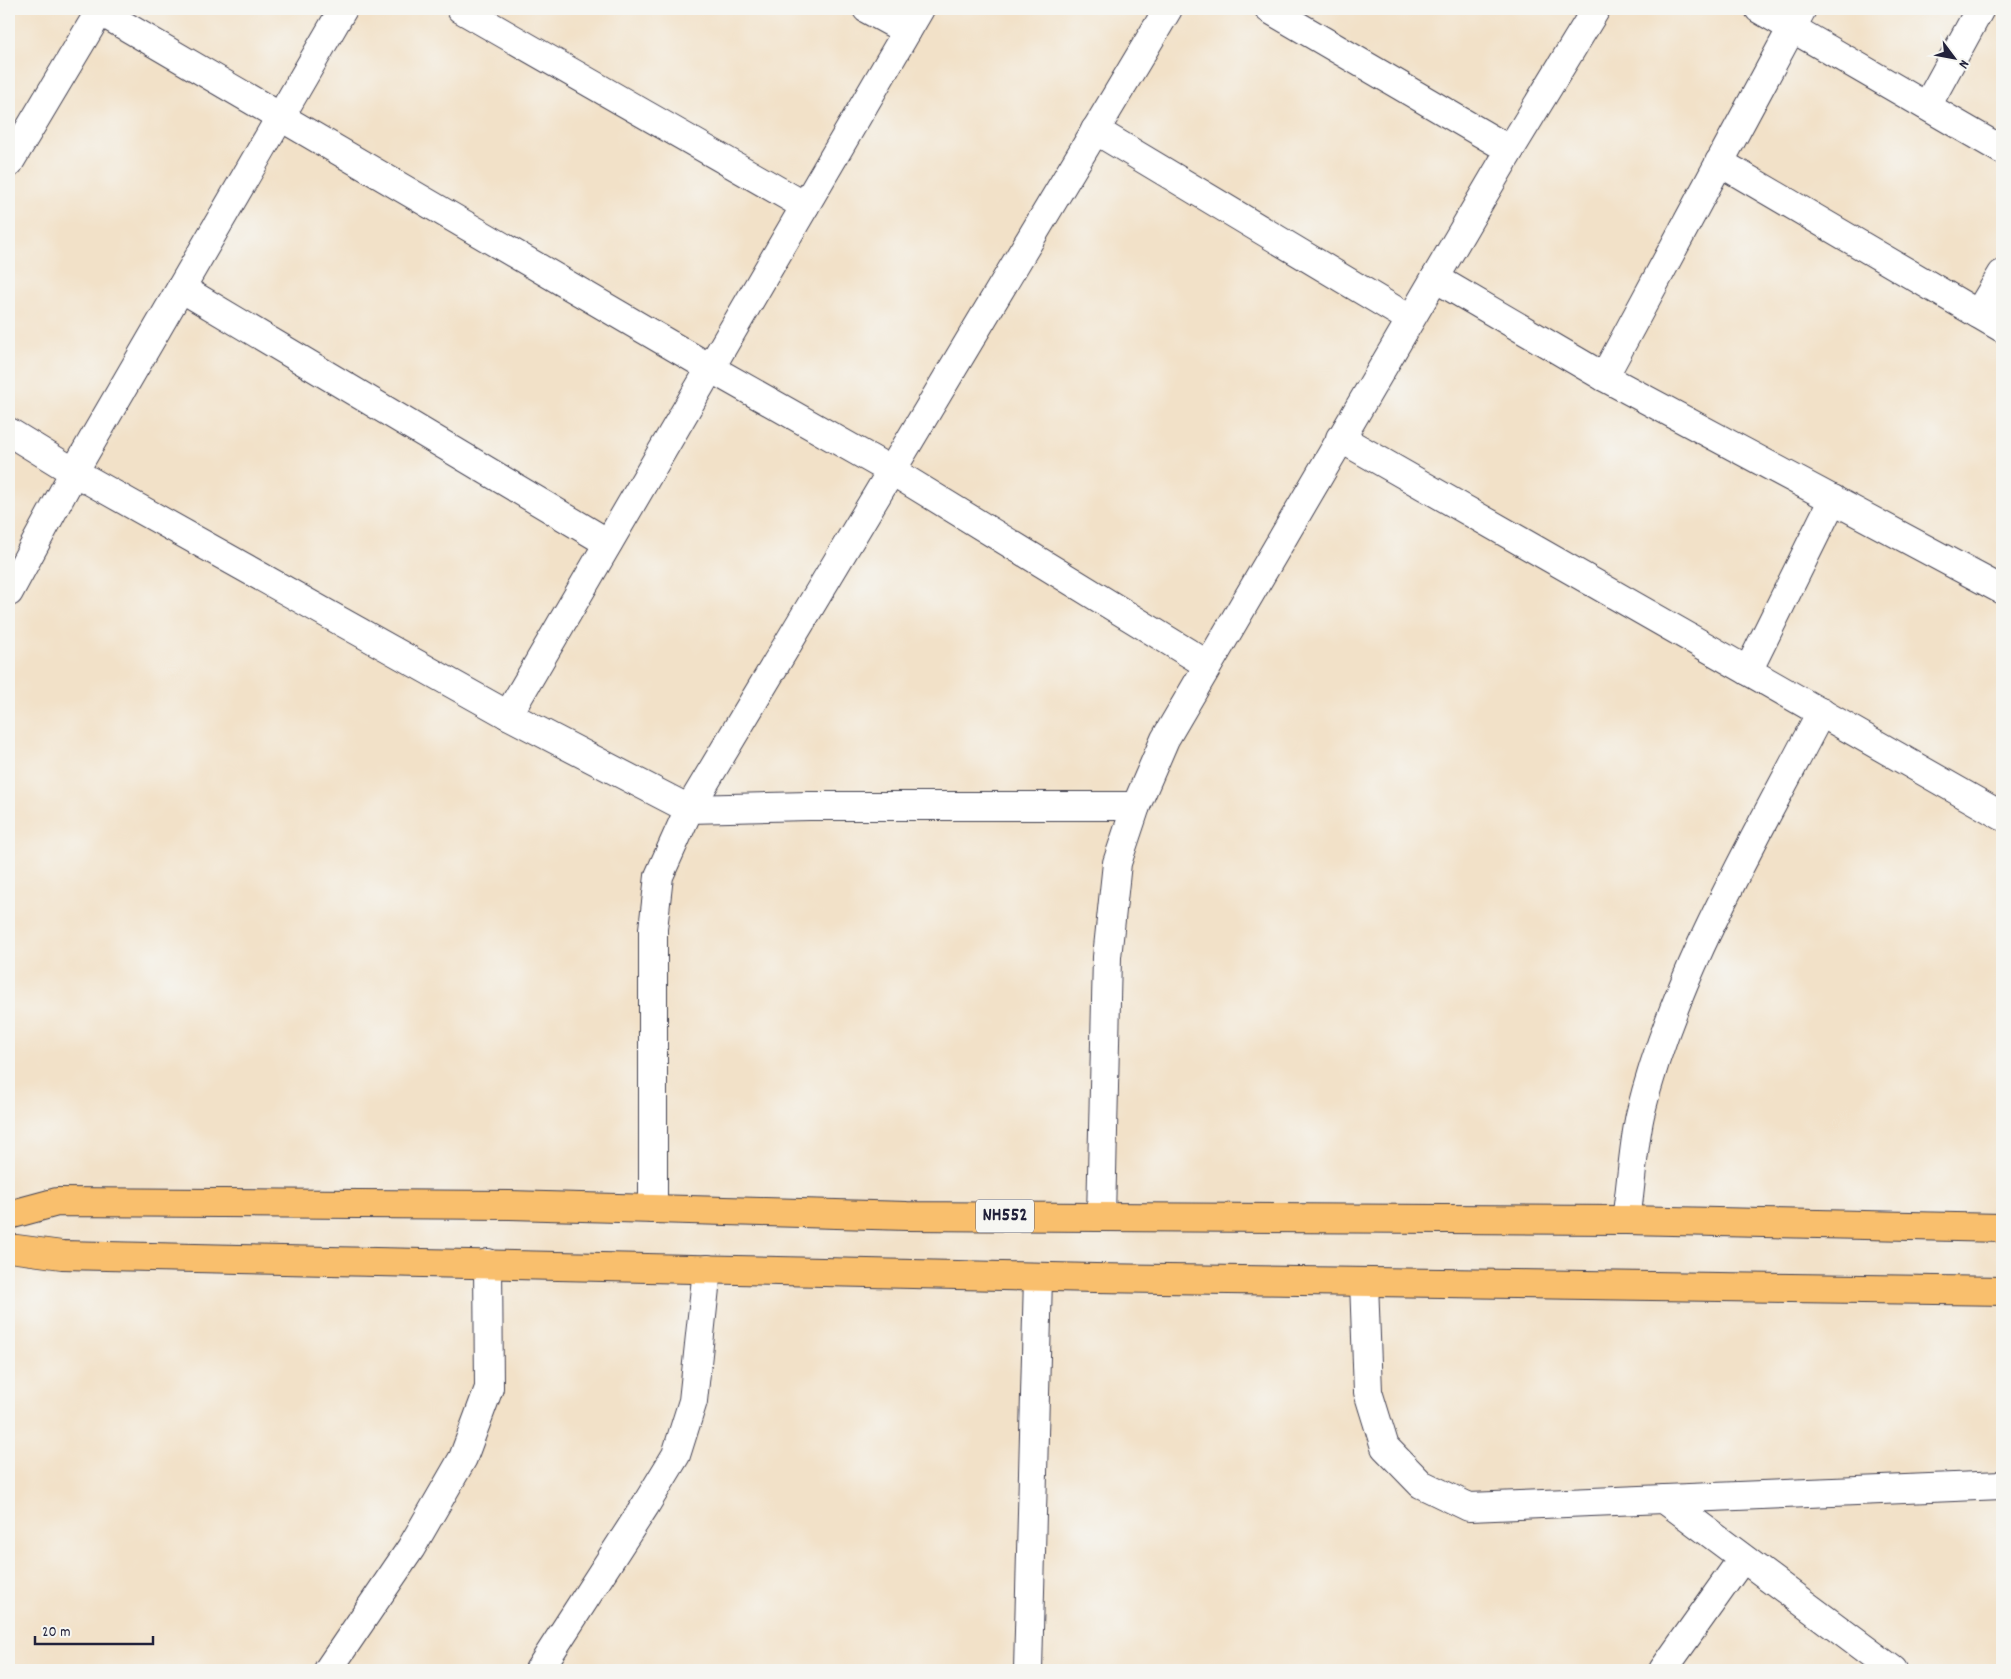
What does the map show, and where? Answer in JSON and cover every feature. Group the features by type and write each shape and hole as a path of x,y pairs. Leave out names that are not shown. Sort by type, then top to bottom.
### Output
{"highway":[{"name":"NH552","path":"9,1215 57,1202 510,1205 907,1216 1626,1220 2002,1228"},
{"path":"9,1248 62,1255 488,1263 587,1268 1038,1277 2002,1291"}],"street":[{"path":"9,592 74,472 343,9"},
{"path":"461,9 805,206"},
{"path":"508,715 913,20 867,9"},
{"path":"653,1209 653,929 659,876 689,809 1168,9"},
{"path":"1269,9 1510,150"},
{"path":"1101,1217 1107,958 1116,863 1136,806 1165,739 1208,664 1510,150 1596,9"},
{"path":"1759,9 1797,18 1927,106 2002,150"},
{"path":"1927,106 1980,9"},
{"path":"9,163 99,10 279,118 710,368 892,471 1208,664"},
{"path":"1604,377 1797,18"},
{"path":"1096,130 1410,319"},
{"path":"1719,162 2002,328"},
{"path":"1978,314 2002,274"},
{"path":"1435,278 1604,377 2002,590"},
{"path":"181,288 608,543"},
{"path":"9,432 74,472 508,715 689,809 809,806 1136,806"},
{"path":"1340,438 2002,816"},
{"path":"1748,671 1833,500"},
{"path":"1626,1220 1640,1116 1668,1024 1716,914 1821,712"},
{"path":"328,1670 411,1548 463,1458 489,1388 488,1263"},
{"path":"539,1670 676,1455 693,1401 707,1269"},
{"path":"1028,1670 1038,1277"},
{"path":"1364,1282 1368,1392 1385,1447 1421,1484 1469,1507 2002,1485"},
{"path":"1664,1499 1893,1670"},
{"path":"1663,1670 1742,1559"}]}
